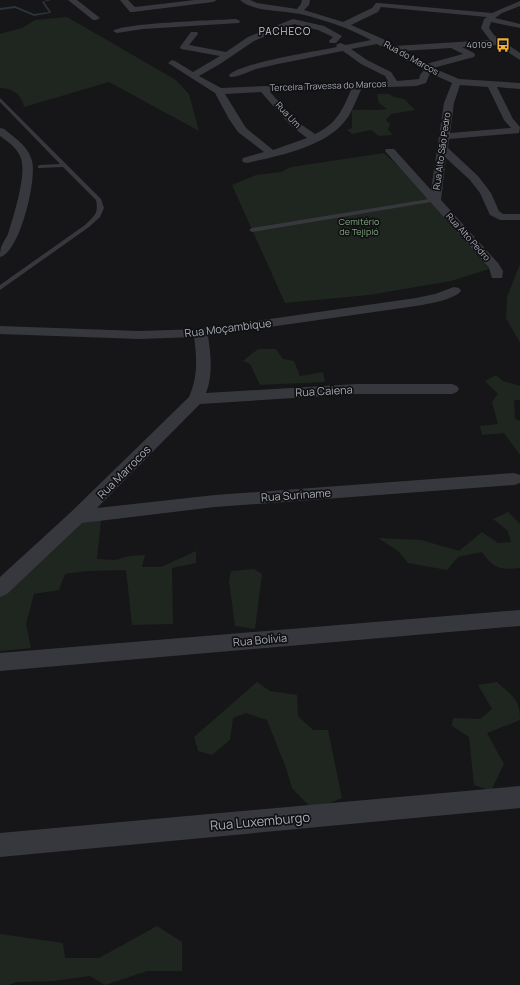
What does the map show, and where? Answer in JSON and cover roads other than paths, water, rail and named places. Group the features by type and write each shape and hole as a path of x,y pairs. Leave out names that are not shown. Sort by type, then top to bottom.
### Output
{"street":[{"path":"72,0 96,18"},
{"path":"125,1 138,0"},
{"path":"125,1 132,10 212,0 247,33"},
{"path":"244,0 255,5 300,11 346,24 375,10 379,5"},
{"path":"300,11 306,5 306,0"},
{"path":"372,0 379,5 491,17 520,26"},
{"path":"520,3 491,17 485,28 487,32 498,42 520,57"},
{"path":"109,26 180,16"},
{"path":"117,31 144,27 236,21"},
{"path":"194,75 227,55 247,33 293,21 321,28 338,36 330,40 346,48 364,62 388,74 394,84"},
{"name":"Rua do Marcos","path":"346,24 380,41 427,68 457,82"},
{"path":"194,34 184,45 186,48 227,55"},
{"path":"233,75 240,71 274,62 380,41"},
{"path":"392,49 498,42"},
{"path":"427,68 472,55 450,45"},
{"path":"264,55 264,57 274,62"},
{"path":"172,63 220,91 242,130 271,153"},
{"name":"Terceira Travessa do Marcos","path":"220,91 422,82 427,68"},
{"path":"457,82 520,86"},
{"name":"Rua Alto São Pedro","path":"435,200 449,103 457,82"},
{"path":"444,136 515,131 516,128 507,115 491,84"},
{"path":"247,160 315,139 336,126 343,118 358,86"},
{"name":"Rua Um","path":"263,89 293,123 315,139"},
{"path":"0,131 21,150 27,160 28,168 27,182 14,233 7,246 0,253"},
{"path":"442,149 474,178 485,193 493,212 497,216 520,217"},
{"path":"390,151 435,200"},
{"path":"28,168 40,167"},
{"name":"Rua Alto Pedro","path":"435,200 494,266 497,271 497,275"},
{"name":"Rua Moçambique","path":"0,330 132,334 200,333 416,302 439,298 454,291"},
{"name":"Rua Marrocos","path":"0,589 77,517 196,399 204,374 205,359 200,333"},
{"name":"Rua Caiena","path":"196,399 357,389 452,389"},
{"name":"Rua Suriname","path":"77,517 215,501 514,479"},
{"name":"Rua Bolívia","path":"0,662 520,618"},
{"name":"Rua Luxemburgo","path":"0,845 520,797"}],"lane":[{"path":"0,99 63,165 99,200 102,208 98,216 87,226 0,288"},
{"path":"40,167 63,165"},
{"path":"252,230 435,200"}],"waterway":[{"path":"0,9 15,7 34,15 50,12 43,2 50,0"}],"place":[{"name":"40109","path":"503,45"}],"district":[{"name":"PACHECO","path":"285,31"}],"park label":[{"name":"Cemitério de Tejipió","path":"359,228"}]}
